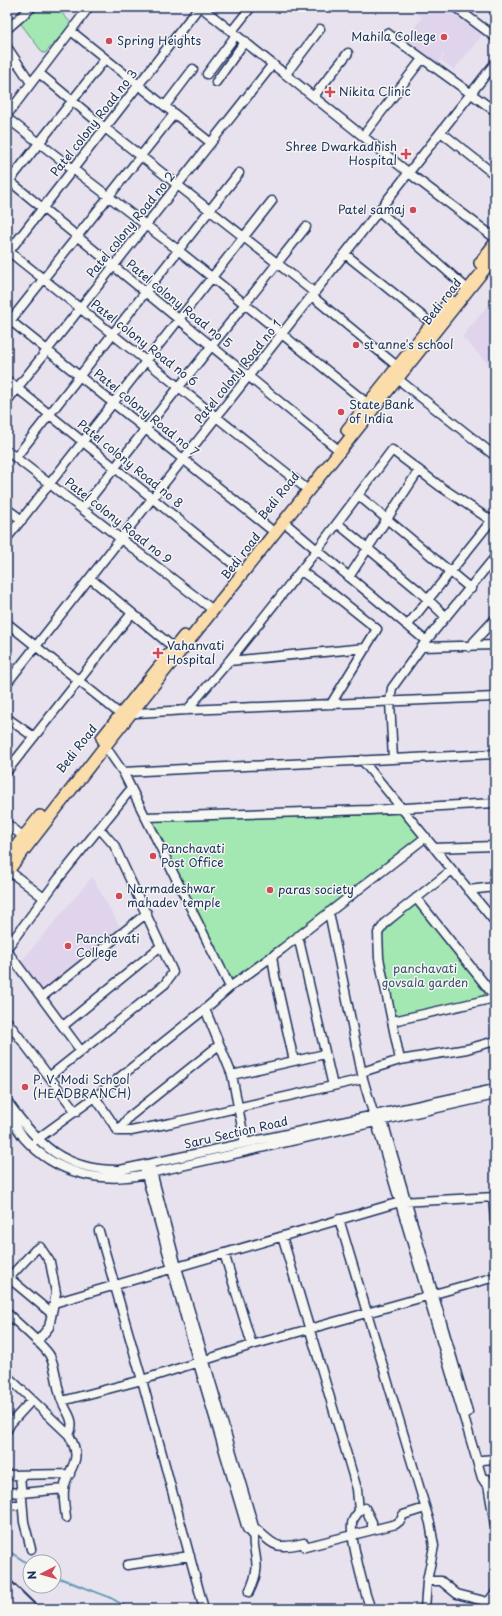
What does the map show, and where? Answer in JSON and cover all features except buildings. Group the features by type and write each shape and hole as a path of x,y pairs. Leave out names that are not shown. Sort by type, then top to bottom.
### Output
{"main road":[{"name":"Bedi Road","path":"7,858 103,743 120,714 174,648 211,608 238,568 269,528 335,447 367,403 395,373 431,323 463,285 495,243"},
{"name":"Bedi road","path":"8,871 103,743 133,713 211,608 284,522 395,373 495,256"}],"street":[{"path":"9,24 32,7"},
{"path":"7,114 89,7"},
{"path":"200,7 245,41 409,173 495,238"},
{"name":"Patel colony Road no 3","path":"8,252 200,7"},
{"path":"207,74 251,7"},
{"path":"455,7 495,37"},
{"path":"286,74 320,29"},
{"path":"71,31 211,143"},
{"path":"394,39 495,111"},
{"path":"216,82 245,41"},
{"path":"7,46 31,83"},
{"path":"314,96 348,53"},
{"path":"8,182 106,59"},
{"path":"363,136 422,59"},
{"path":"7,68 16,61"},
{"name":"Patel colony Road no 2","path":"7,401 273,64"},
{"name":"Patel colony Road no 1","path":"7,683 495,64"},
{"path":"165,106 193,69"},
{"path":"39,73 105,128 210,212 244,237 314,295 395,373 495,456"},
{"path":"8,321 174,114"},
{"path":"7,118 178,250 367,403"},
{"path":"442,132 495,175"},
{"path":"16,458 239,173"},
{"name":"Patel colony Road no 5","path":"8,182 77,236 335,447"},
{"path":"7,538 272,201"},
{"path":"379,211 463,285"},
{"path":"82,509 306,227"},
{"name":"Patel colony Road no 6","path":"8,252 303,486"},
{"path":"345,254 431,323"},
{"name":"Patel colony Road no 7","path":"8,321 147,429 269,528"},
{"name":"Patel colony Road no 8","path":"7,380 238,568"},
{"path":"187,710 301,571 392,450 441,487 494,520 407,626"},
{"name":"Patel colony Road no 9","path":"7,451 211,608"},
{"path":"349,577 419,470"},
{"path":"358,495 471,589"},
{"path":"7,509 22,520"},
{"path":"284,522 407,626 424,644 469,647 495,645"},
{"path":"337,523 368,548 446,617"},
{"path":"393,759 390,701 392,688 446,617 492,567 495,557"},
{"path":"301,571 332,593 377,629 331,704"},
{"path":"90,578 174,648"},
{"path":"7,771 132,612"},
{"path":"469,647 495,619"},
{"path":"7,623 120,714 495,697"},
{"path":"228,661 366,648"},
{"path":"7,718 34,737"},
{"path":"103,743 123,772 230,987"},
{"path":"123,772 495,754"},
{"path":"362,760 495,922"},
{"path":"82,1051 7,949 44,898 131,789"},
{"path":"146,817 402,808 495,803"},
{"path":"7,824 24,837"},
{"path":"50,1076 165,984 173,972 147,913 114,845 100,829"},
{"path":"36,1140 76,1112 205,1009 230,987 376,877 426,837"},
{"path":"434,848 495,846"},
{"path":"400,1060 379,958 378,933 386,922 452,870"},
{"path":"8,871 44,898"},
{"path":"468,890 495,887"},
{"path":"393,1021 495,997 416,898"},
{"path":"329,912 362,1075 378,1119 402,1204 482,1460 487,1477 486,1484 495,1525"},
{"path":"42,997 147,913"},
{"path":"298,936 333,1086"},
{"path":"63,1026 161,946"},
{"path":"272,956 294,1061"},
{"path":"205,1009 232,1075 246,1143"},
{"path":"7,1021 76,1112"},
{"path":"118,1131 131,1131 333,1086 400,1060 467,1049 495,1041"},
{"path":"118,1131 129,1117 219,1045"},
{"path":"232,1075 325,1054"},
{"name":"Saru Section Road","path":"7,1112 24,1137 38,1151 68,1169 97,1178 110,1179 288,1141 495,1088"},
{"name":"Saru Section Road","path":"7,1101 36,1140 57,1155 86,1167 107,1171 148,1170 246,1143 378,1119 495,1095"},
{"path":"95,1097 118,1131"},
{"path":"148,1170 202,1362 254,1527 253,1536 258,1566 257,1574 249,1592"},
{"path":"52,1308 116,1287 402,1204 494,1197 495,1221"},
{"path":"340,1221 430,1522 434,1546 427,1581 424,1609"},
{"path":"99,1231 142,1380 204,1609"},
{"path":"282,1238 357,1489 361,1508 372,1522 372,1530"},
{"path":"37,1342 49,1327 52,1308 55,1286 51,1268 41,1245 8,1279 52,1308"},
{"path":"225,1255 252,1345"},
{"path":"62,1401 142,1380 309,1328 495,1277"},
{"path":"430,1295 482,1478 486,1484"},
{"path":"7,1313 50,1355 62,1401 72,1421 69,1435"},
{"path":"202,1362 247,1529 253,1536"},
{"path":"8,1379 69,1435 76,1451 75,1462 64,1489 66,1518"},
{"path":"7,1430 11,1423 32,1400"},
{"path":"482,1460 495,1458"},
{"path":"7,1475 70,1474"},
{"path":"20,1475 24,1522 31,1549"},
{"path":"7,1492 21,1493 64,1489"},
{"path":"7,1505 22,1505"},
{"path":"361,1508 353,1521 353,1535 364,1590 371,1609"},
{"path":"254,1527 273,1545 285,1547 305,1545 353,1535 400,1522 403,1515 425,1508"},
{"path":"127,1565 190,1556"},
{"path":"427,1581 441,1581 457,1594 488,1602"},
{"path":"483,1609 495,1593"}],"shaded area":[{"name":"Mahila College","path":"411,7 449,7 472,23 483,34 454,70 441,60 444,56 443,54 436,70 403,42 422,18"},
{"path":"495,297 495,371 462,337"},
{"name":"Panchavati College","path":"92,877 121,929 41,996 20,963"}],"green space":[{"path":"32,7 56,7 72,24 45,53 43,53 18,20"},
{"name":"paras society","path":"400,814 418,834 419,837 417,842 230,984 148,821"},
{"name":"panchavati govsala garden","path":"415,902 485,993 478,1001 395,1018 383,956 382,934"}],"waterway":[{"path":"7,1550 22,1560"},
{"path":"62,1579 111,1598 130,1609"}],"railway":[{"path":"7,1577 40,1609"}],"place":[{"name":"Mahila College","path":"444,37"},
{"name":"Spring Heights","path":"109,41"},
{"name":"Nikita Clinic","path":"330,92"},
{"name":"Shree Dwarkadhish Hospital","path":"406,154"},
{"name":"Patel samaj","path":"413,210"},
{"name":"st anne's school","path":"356,345"},
{"name":"State Bank of India","path":"341,412"},
{"name":"Vahanvati Hospital","path":"158,653"},
{"name":"Panchavati Post Office","path":"153,856"},
{"name":"paras society","path":"270,890"},
{"name":"Narmadeshwar mahadev temple","path":"119,896"},
{"name":"Panchavati College","path":"68,946"},
{"name":"P. V. Modi School (HEADBRANCH)","path":"25,1087"}]}
